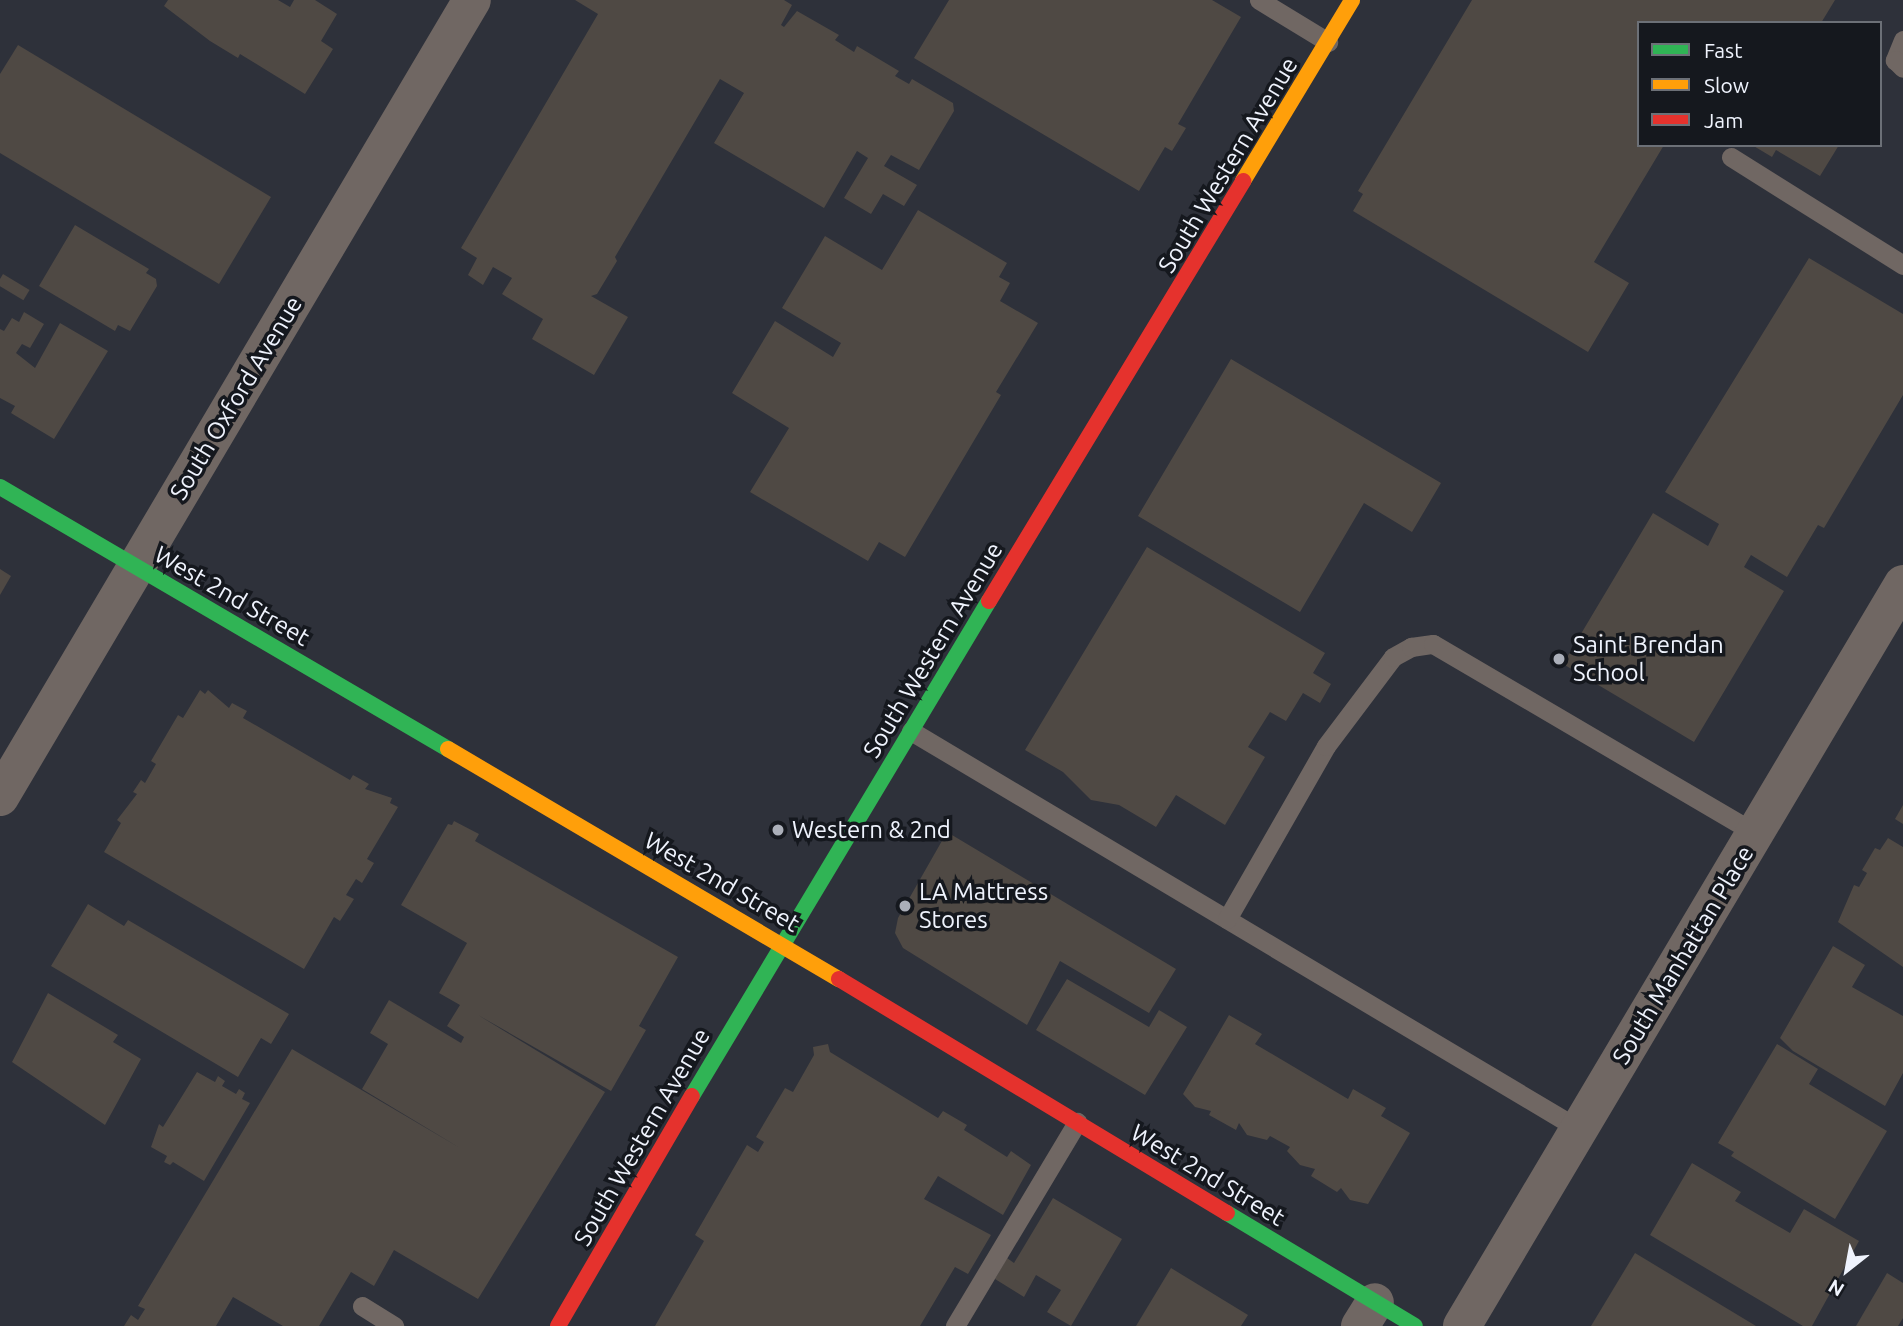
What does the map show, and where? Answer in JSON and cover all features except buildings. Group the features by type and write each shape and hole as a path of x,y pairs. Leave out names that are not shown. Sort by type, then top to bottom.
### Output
{"street":[{"name":"South Oxford Avenue","path":"0,797 472,0"},
{"name":"South Western Avenue","path":"558,1326 781,944 1352,0"},
{"name":"West 2nd Street","path":"0,487 781,944 1077,1122 1368,1314 1415,1326"},
{"name":"South Manhattan Place","path":"1462,1326 1903,584"}],"lane":[{"path":"1259,0 1328,42"},
{"path":"1903,40 1895,60 1903,68"},
{"path":"1731,158 1903,265"},
{"path":"1227,919 1325,746 1393,657 1412,647 1433,644 1755,834"},
{"path":"911,731 1579,1129"},
{"path":"955,1326 1077,1122"},
{"path":"362,1306 394,1326"}],"traffic: fast":[{"path":"0,487 448,749"},
{"path":"692,1096 989,601"},
{"path":"1227,1213 1415,1326"}],"traffic: slow":[{"path":"1243,181 1352,0"},
{"path":"448,749 839,979"}],"traffic: jam":[{"path":"989,601 1243,181"},
{"path":"839,979 1227,1213"},
{"path":"558,1326 692,1096"}],"place":[{"name":"Saint Brendan School","path":"1559,659"},
{"name":"Western & 2nd","path":"778,830"},
{"name":"LA Mattress Stores","path":"905,906"}]}
